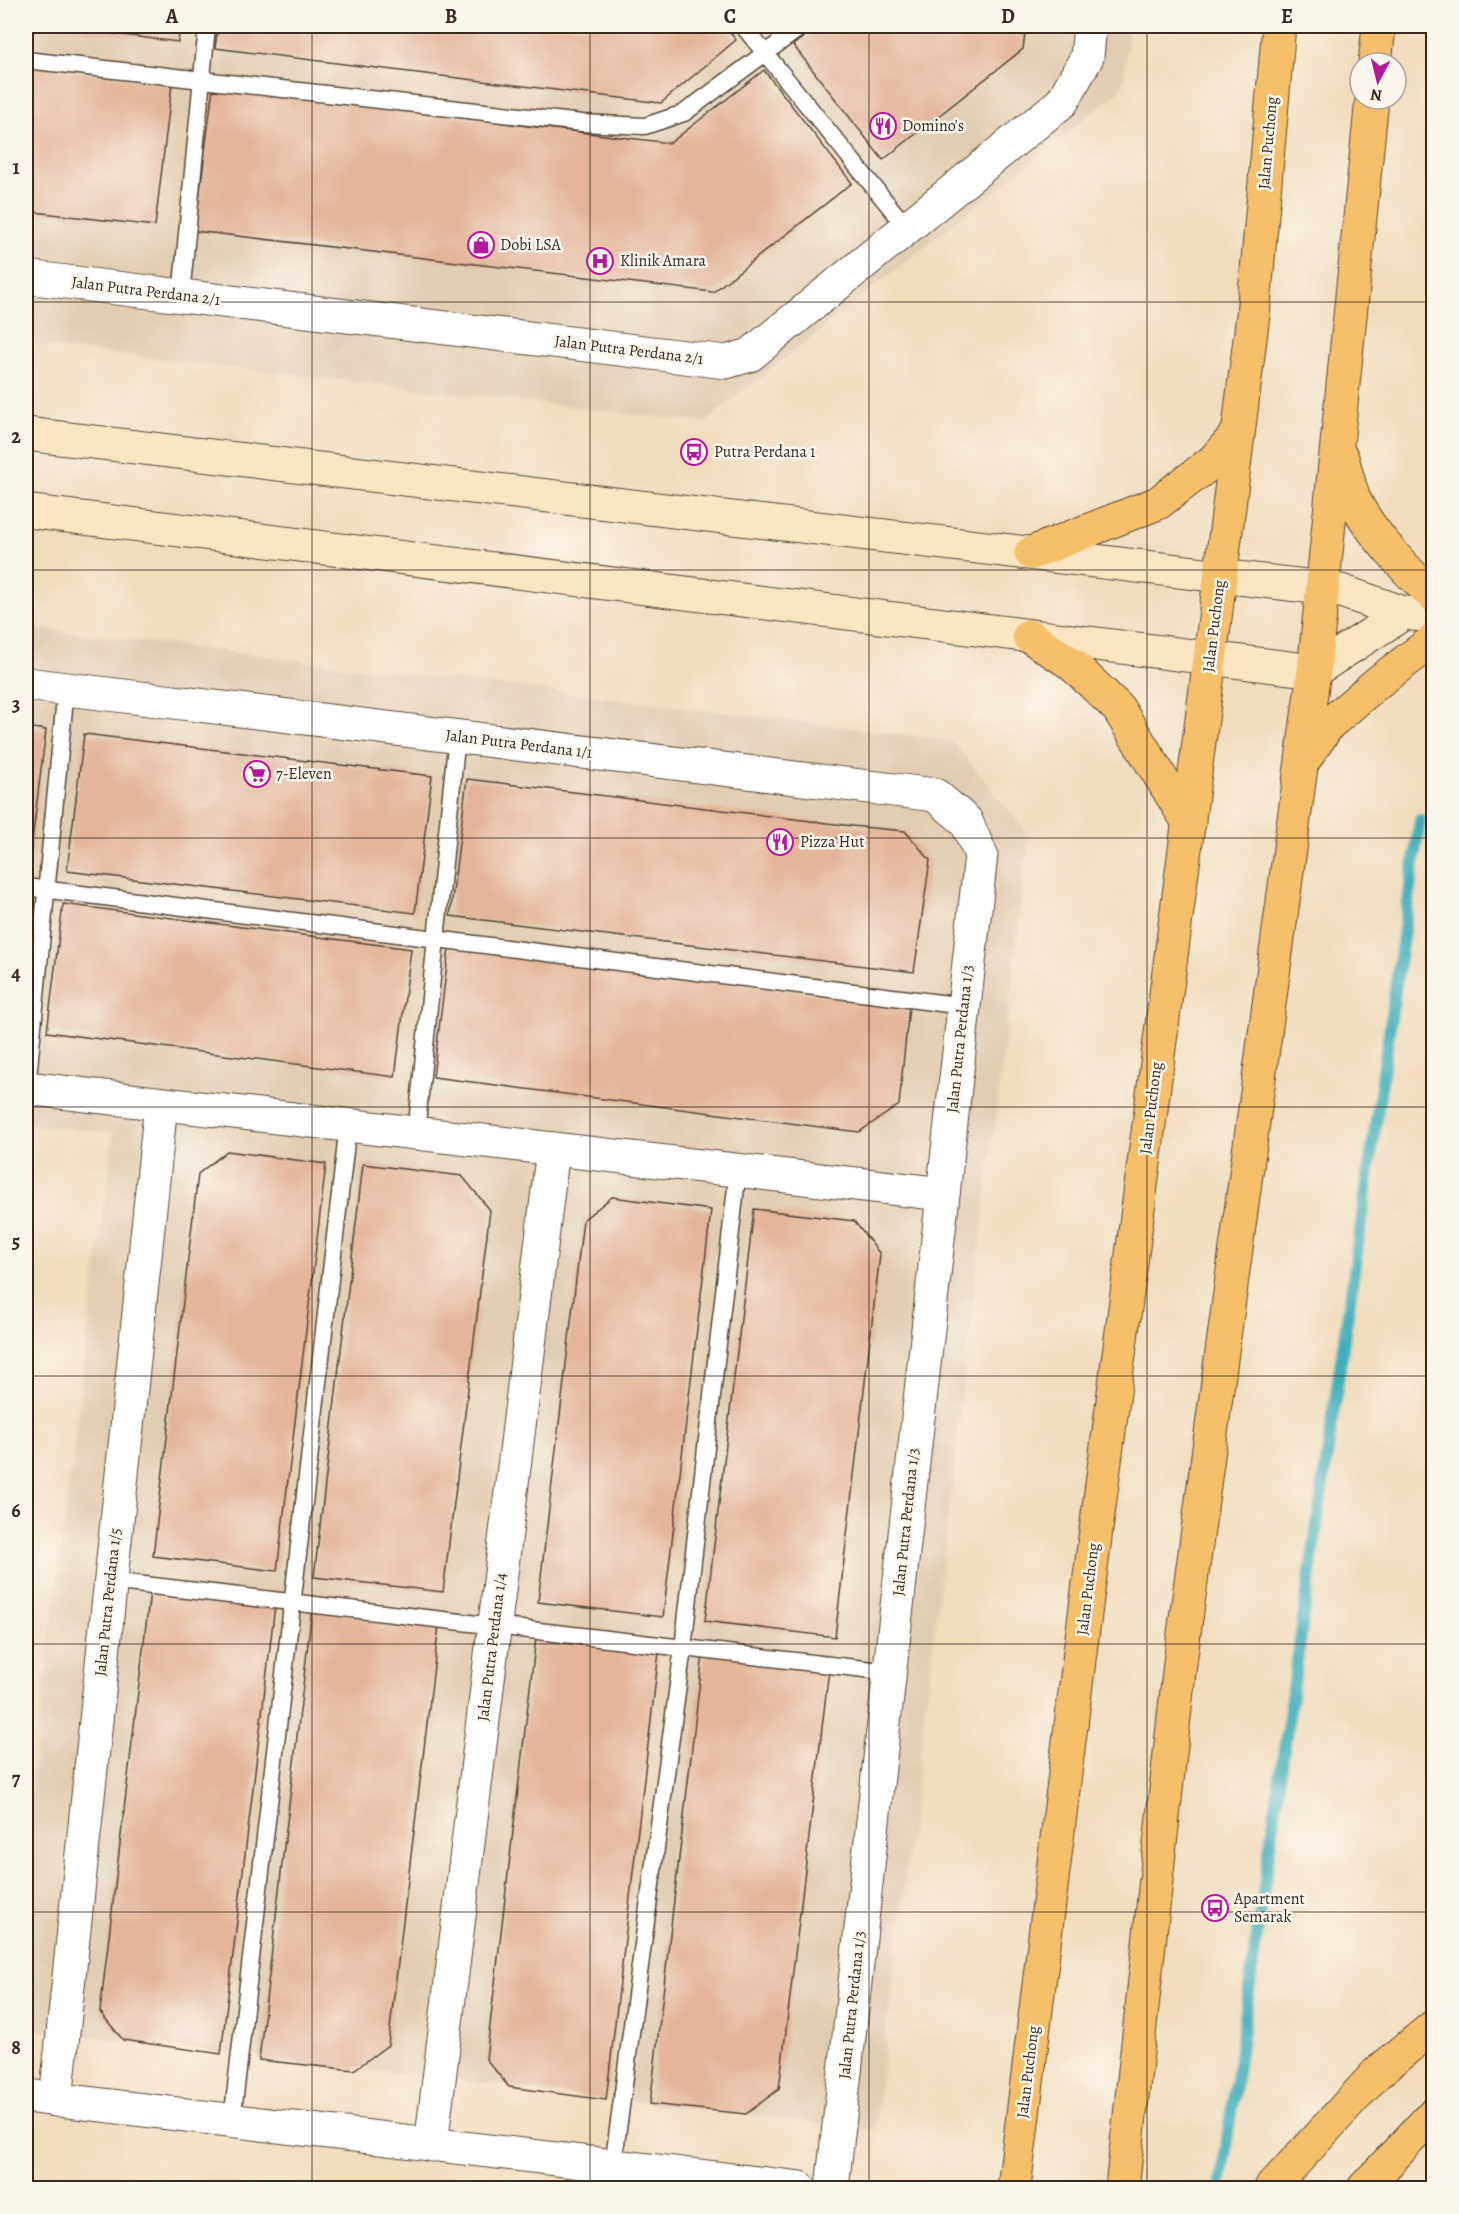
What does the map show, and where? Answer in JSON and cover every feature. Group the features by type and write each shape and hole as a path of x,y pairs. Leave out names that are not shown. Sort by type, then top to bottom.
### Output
{"main road":[{"name":"Jalan Puchong","path":"1014,2188 1082,1636 1238,433 1252,315 1279,26"},
{"path":"1376,51 1379,26"},
{"path":"1122,2188 1179,1663 1314,671 1371,111"},
{"path":"1031,554 1158,502 1212,462 1238,433"},
{"path":"1338,445 1354,499 1380,537 1413,578 1434,596"},
{"path":"1029,636 1072,664 1118,708 1189,823"},
{"path":"1301,764 1328,725 1378,682 1434,640"},
{"path":"1271,2188 1377,2073 1434,2026"},
{"path":"1364,2188 1424,2121 1434,2113"}],"street":[{"name":"Jalan Putra Perdana 2/1","path":"26,277 726,362 750,356 1062,102 1087,57 1090,26"},
{"path":"26,434 1322,588 1341,591 1419,614"},
{"path":"26,511 1314,671 1419,614"},
{"name":"Jalan Putra Perdana 1/1","path":"26,684 935,795 966,821 981,855"},
{"name":"Jalan Putra Perdana 1/3","path":"832,2188 981,855"},
{"path":"26,1088 943,1194"},
{"name":"Jalan Putra Perdana 1/5","path":"41,2098 110,1581 161,1104"},
{"name":"Jalan Putra Perdana 1/4","path":"431,2145 553,1149"},
{"path":"41,2098 800,2188"}],"lane":[{"path":"182,296 207,26"},
{"path":"743,26 907,228"},
{"path":"26,60 570,121 645,126 684,113 802,26"},
{"path":"26,1088 66,688"},
{"path":"416,1133 458,736"},
{"path":"26,887 964,1006"},
{"path":"232,2121 348,1125"},
{"path":"613,2166 683,1648 738,1170"},
{"path":"110,1581 890,1672"}],"shaded area":[{"path":"26,26 1129,26 1122,89 705,422 26,344"},
{"path":"26,627 951,740 1029,834 875,2130 26,2029 26,1830 113,1133 26,1124"}],"building":[{"path":"51,26 180,26 178,42"},
{"path":"218,26 725,26 736,40 661,103 215,48"},
{"path":"819,26 1026,26 1023,49 883,160 793,45"},
{"path":"26,66 172,84 155,226 26,211"},
{"path":"764,70 852,183 713,292 195,231 213,88 670,143"},
{"path":"26,727 46,730 29,865 26,864"},
{"path":"84,734 432,776 415,913 67,871"},
{"path":"467,779 905,831 930,860 914,972 450,916"},
{"path":"63,904 411,949 395,1077 47,1032"},
{"path":"449,948 909,1006 899,1105 859,1132 433,1077"},
{"path":"227,1151 326,1164 277,1571 153,1556 198,1174"},
{"path":"363,1164 462,1176 490,1210 443,1592 314,1577"},
{"path":"612,1197 711,1210 663,1617 538,1602 583,1220"},
{"path":"754,1209 854,1221 880,1254 835,1637 705,1621"},
{"path":"150,1591 275,1605 221,2054 123,2040 100,2012"},
{"path":"312,1609 439,1625 388,2045 354,2070 259,2060"},
{"path":"536,1637 659,1652 606,2100 509,2087 486,2059"},
{"path":"703,1654 829,1669 779,2089 746,2114 650,2104"}],"waterway":[{"path":"1220,2188 1420,820"}],"place":[{"name":"Domino's","path":"883,126"},
{"name":"Dobi LSA","path":"481,245"},
{"name":"Klinik Amara","path":"600,261"},
{"name":"Putra Perdana 1","path":"694,452"},
{"name":"7-Eleven","path":"257,774"},
{"name":"Pizza Hut","path":"780,842"},
{"name":"Apartment Semarak","path":"1215,1908"}]}
